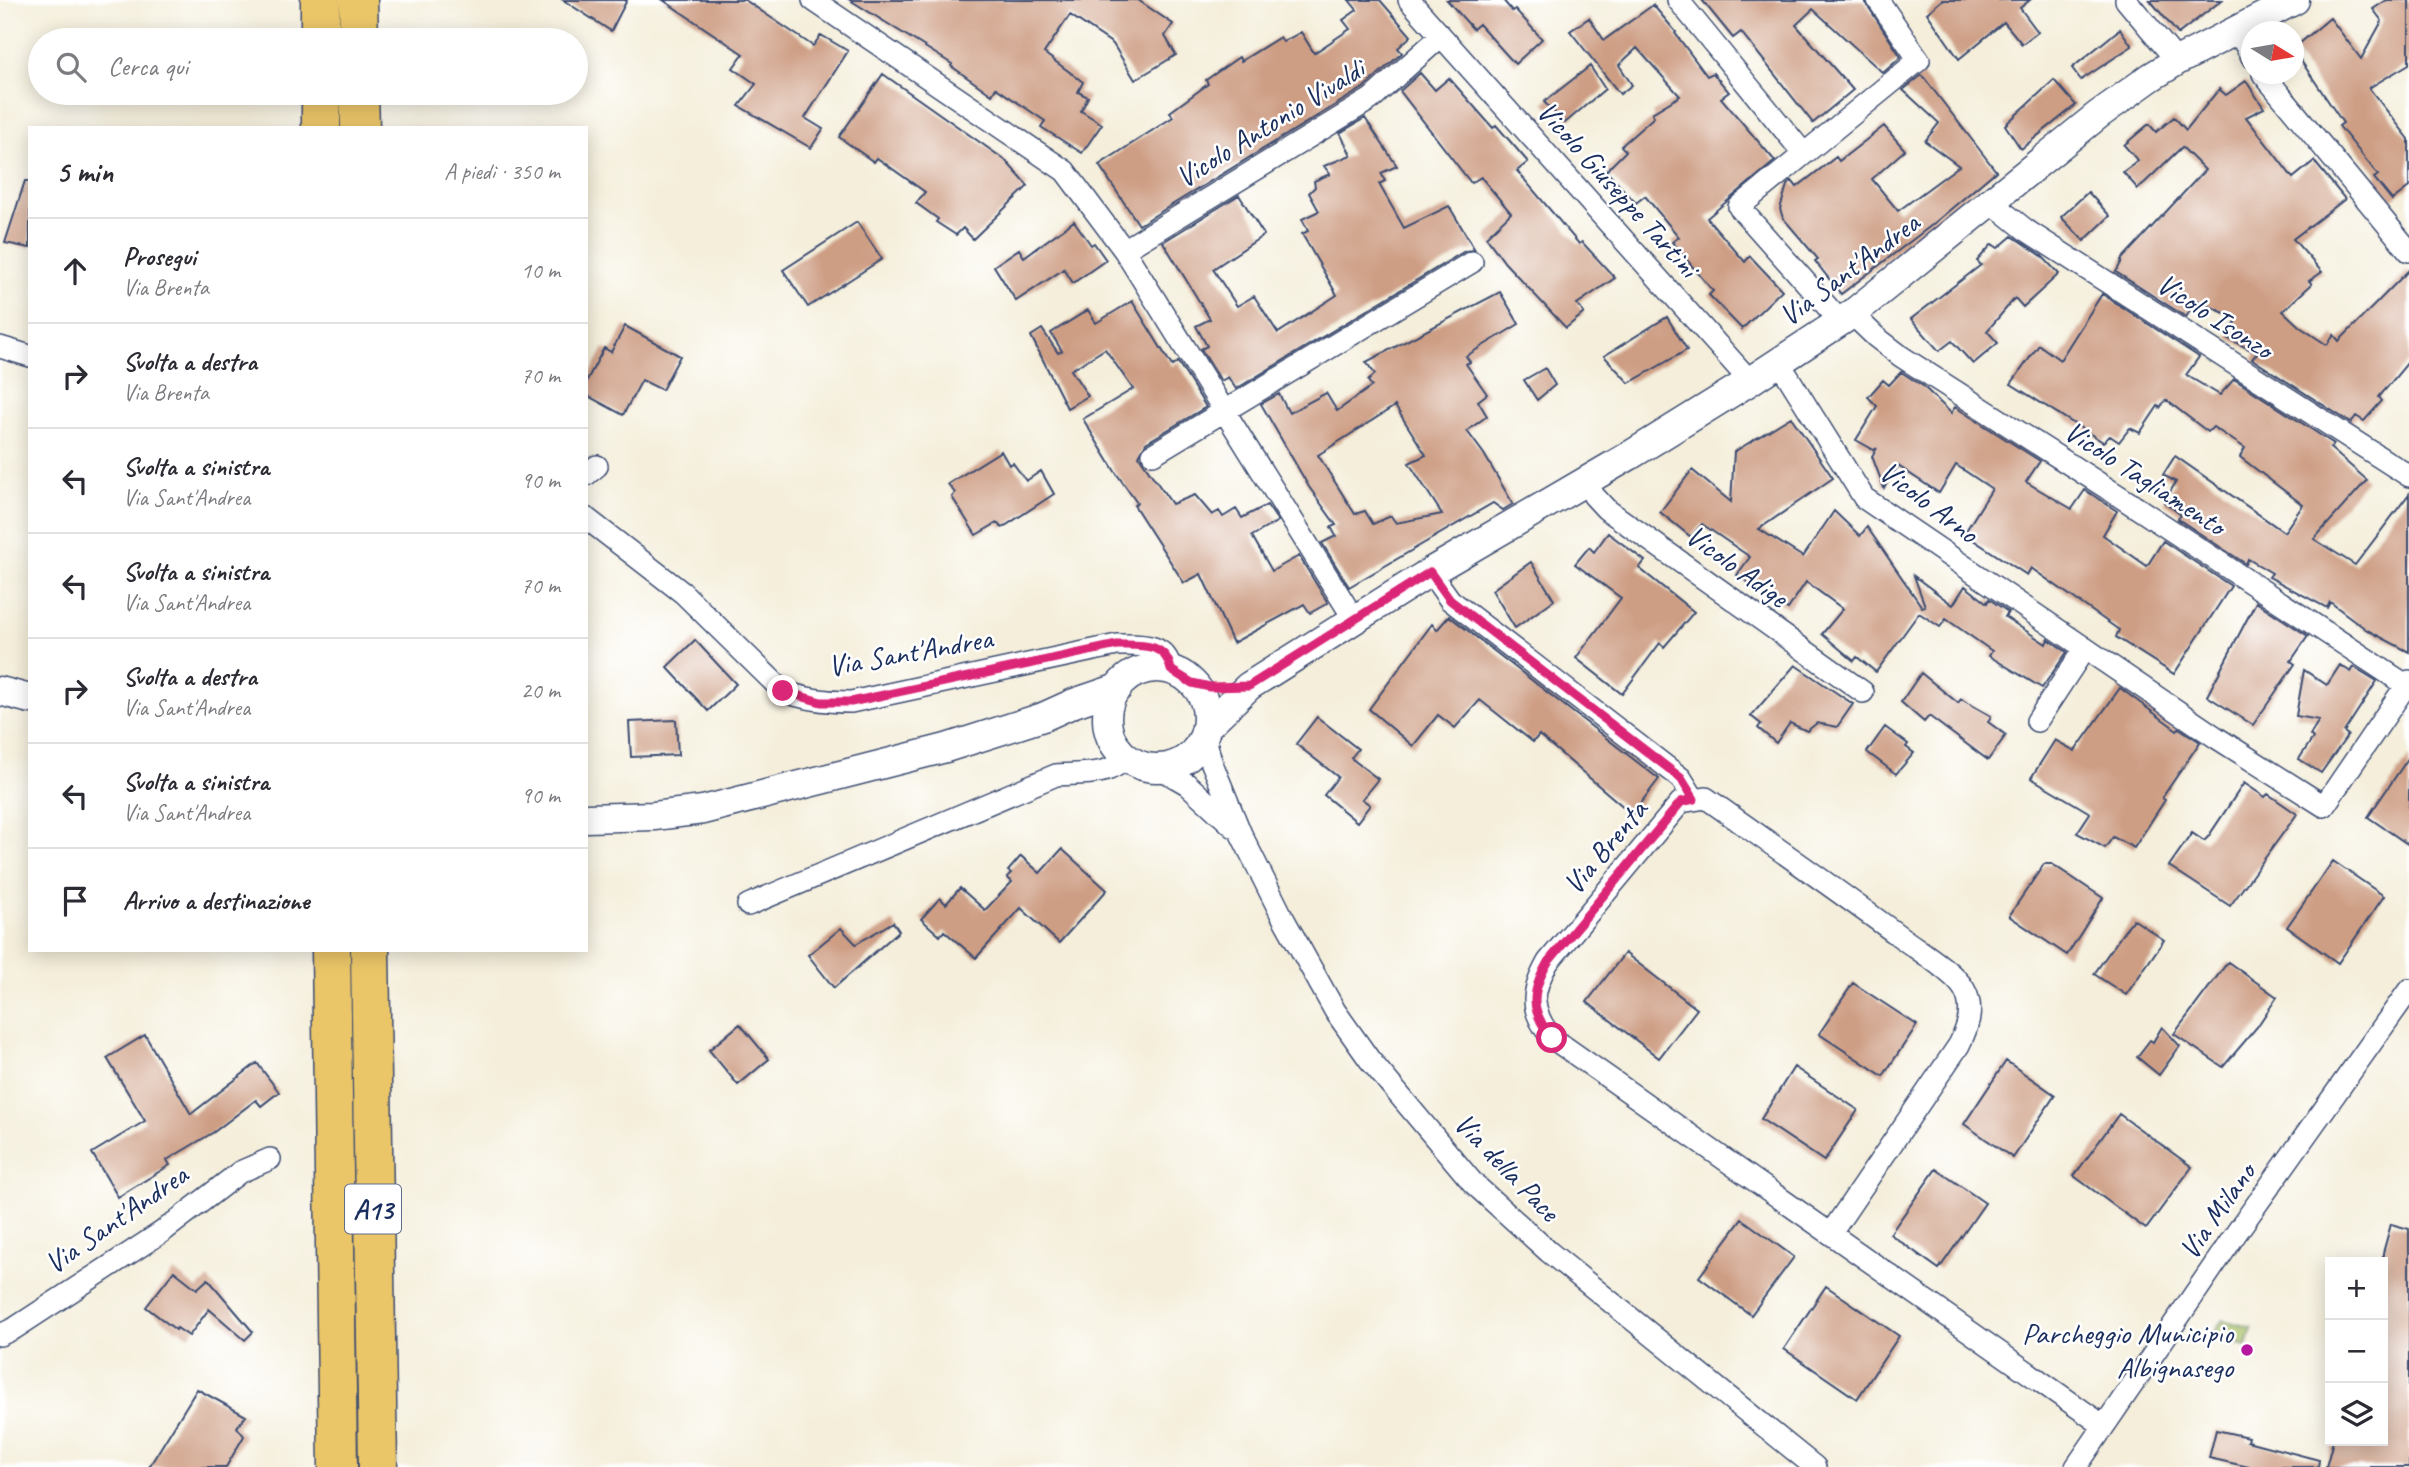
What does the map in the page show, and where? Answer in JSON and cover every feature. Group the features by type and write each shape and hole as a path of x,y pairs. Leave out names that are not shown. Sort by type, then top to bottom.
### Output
{"highway":[{"path":"320,0 320,28"},
{"path":"358,0 359,28"},
{"path":"321,105 321,126"},
{"path":"359,105 360,126"},
{"name":"A13","path":"331,952 338,1467"},
{"name":"A13","path":"370,952 377,1467"}],"street":[{"path":"813,0 1065,171 1124,250 1354,618"},
{"name":"Vicolo Giuseppe Tartini","path":"1409,0 1750,381"},
{"path":"1678,0 1804,155 1919,60 1878,0"},
{"path":"2126,0 2177,61"},
{"name":"Via Sant'Andrea","path":"1205,731 1249,686 1354,618 1629,456 1846,318 2098,115 2177,61 2295,0"},
{"path":"2237,30 2241,37"},
{"name":"Vicolo Antonio Vivaldi","path":"1124,250 1371,99 1441,36"},
{"path":"2271,84 2409,251"},
{"name":"Vicolo Tagliamento","path":"1804,155 1739,207 1846,318 2408,685"},
{"name":"Vicolo Isonzo","path":"1991,202 2026,230 2409,476"},
{"path":"1153,454 1472,262"},
{"path":"0,347 28,355"},
{"name":"Vicolo Arno","path":"1777,364 1787,375 1864,498 2324,806 2408,685"},
{"name":"Vicolo Adige","path":"1585,480 1606,509 1863,692"},
{"name":"Via Sant'Andrea","path":"588,520 682,593 783,691 799,698 821,702 851,702 1117,645 1147,645 1157,648 1182,677"},
{"path":"1430,572 1450,600 1681,778 1694,799"},
{"path":"2037,721 2085,648"},
{"path":"1182,677 1204,702 1207,716 1200,743 1180,763 1161,769 1139,765 1126,758 1116,748 1110,735 1108,707 1118,688 1134,674 1147,669 1182,677 1210,687 1249,686"},
{"path":"588,818 654,816 703,810 946,748 1043,717 1118,688"},
{"path":"0,691 28,698"},
{"path":"1043,717 1088,724 1110,735"},
{"name":"Via della Pace","path":"1205,731 1211,761 1241,834 1281,914 1335,1011 1369,1059 1473,1183 1549,1252 1815,1467"},
{"path":"748,905 1056,775 1102,773 1118,766 1126,758"},
{"name":"Via della Pace","path":"1161,769 1187,784 1241,834"},
{"name":"Via Brenta","path":"1831,1233 1969,1027 1970,1007 1964,988 1942,967 1706,798 1681,802 1548,962 1534,992 1535,1007 1542,1026 1552,1038 2104,1426"},
{"name":"Via Milano","path":"2076,1467 2409,990"},
{"name":"Via Sant'Andrea","path":"0,1335 15,1328 162,1232 240,1172 270,1159"}],"green space":[{"path":"2223,1320 2252,1328 2247,1346 2211,1337"}],"building":[{"path":"563,0 627,0 611,31"},
{"path":"663,0 745,0 813,46 821,35 848,51 805,118 823,129 811,148 739,106 756,84 733,68 743,54"},
{"path":"850,0 1138,0 1173,24 1165,36 1176,55 1135,80 1113,44 1070,15 1044,53 1083,82 1078,92 1088,97 1081,111 1102,124 1082,153 1041,127 1045,121 996,88 992,95 951,66 952,64"},
{"path":"1349,0 1380,0 1411,36 1398,48 1402,53 1363,88 1139,225 1099,165 1173,117 1170,112 1208,84 1206,80 1239,57 1241,61 1280,37 1283,42 1301,32 1314,53 1350,29 1343,20 1357,10"},
{"path":"1447,0 1503,0 1512,11 1515,9 1542,39 1515,64 1479,24 1473,29"},
{"path":"1702,0 1864,0 1901,57 1883,73 1813,9 1796,25 1853,90 1813,123 1741,32 1733,38"},
{"path":"1942,0 2030,0 2020,8 2038,32 2022,44 2004,22 1959,59 1927,13"},
{"path":"2150,0 2222,0 2178,34"},
{"path":"2387,0 2409,0 2409,64 2369,88 2409,139 2409,187 2392,200 2374,178 2378,175 2339,126 2343,123 2304,65 2304,40 2330,18 2361,59 2382,21 2373,9"},
{"path":"1653,5 1707,76 1713,73 1729,92 1721,98 1775,161 1707,218 1745,262 1750,256 1782,290 1742,329 1709,295 1713,291 1672,242 1679,237 1645,196 1636,203 1606,171 1626,151 1621,146 1654,117 1652,113 1680,96 1637,48 1619,65 1632,85 1620,94 1570,31 1589,18 1604,40"},
{"path":"2120,29 2132,46 2081,80 2072,68"},
{"path":"1590,66 1605,89 1565,123 1544,102"},
{"path":"1420,73 1435,90 1449,78 1493,128 1496,125 1528,162 1517,171 1579,244 1582,242 1615,278 1577,304 1584,313 1566,328 1505,263 1486,237 1511,213 1481,177 1471,183 1400,91"},
{"path":"883,74 1005,160 1028,186 973,239 963,228 956,235 936,222 938,219 916,203 925,192 877,158 874,162 839,137"},
{"path":"1922,75 1996,171 1932,225 1841,294 1815,261 1818,259 1783,218 1780,209 1787,185 1792,181 1797,187 1836,157 1839,161 1884,126 1905,150 1872,179 1898,211 1959,166 1925,141 1939,123 1903,90"},
{"path":"2054,80 2076,105 2021,149 2005,125"},
{"path":"2242,84 2248,84 2264,108 2246,117 2293,178 2314,161 2345,199 2293,239 2322,272 2309,281 2312,284 2283,311 2300,327 2327,345 2334,335 2339,341 2409,270 2409,361 2379,397 2382,401 2364,421 2356,416 2351,423 2252,359 2257,353 2227,338 2237,319 2197,300 2186,317 2116,272 2121,260 2205,170 2182,147 2138,189 2123,172 2138,161 2124,145 2149,124 2156,132 2174,117 2186,130 2219,89 2226,95"},
{"path":"1365,118 1397,166 1381,173 1385,181 1379,184 1404,228 1449,206 1475,250 1465,251 1236,389 1228,377 1221,381 1201,349 1207,346 1196,326 1210,319 1163,242 1239,195 1264,235 1213,269 1237,306 1254,296 1278,333 1337,295 1302,234 1308,231 1302,219 1319,211 1309,193 1315,187 1314,181 1330,174 1324,166 1351,155 1340,133"},
{"path":"25,181 28,181 28,248 5,243"},
{"path":"2088,192 2110,216 2084,241 2061,217"},
{"path":"1074,221 1106,260 1073,283 1064,269 1016,301 994,266 1019,249 1024,257"},
{"path":"857,222 882,259 808,307 783,270"},
{"path":"2012,236 2042,256 2059,274 2023,307 2015,298 1987,331 1998,343 1973,364 1952,341 1939,351 1911,319 1981,265 1977,261 1992,244 1998,248"},
{"path":"1500,292 1519,324 1466,356 1470,362 1466,364 1487,394 1478,401 1487,416 1467,431 1484,454 1513,504 1503,510 1493,503 1349,587 1322,543 1336,536 1331,527 1336,525 1309,487 1261,404 1279,394 1289,413 1326,393 1337,411 1372,386 1368,381 1375,374 1366,362","holes":["1395,406 1426,455 1409,463 1442,514 1396,523 1391,516 1373,524 1365,511 1355,514 1318,455"]},
{"path":"2102,294 2199,357 2186,375 2220,395 2234,379 2334,444 2330,448 2367,480 2314,539 2355,565 2409,494 2409,652 2367,630 2330,602 2327,608 2269,577 2272,573 2248,559 2246,564 2178,519 2181,515 2164,502 2176,482 2163,475 2175,456 2284,532 2303,505 2240,457 2245,448 2213,427 2208,432 2166,400 2160,408 2158,406 2140,433 2130,428 2119,442 2110,436 2103,442 2011,384 2039,345 2060,360"},
{"path":"1132,301 1172,366 1178,362 1206,407 1146,443 1139,456 1142,461 1172,504 1195,495 1212,515 1219,511 1223,517 1236,509 1242,518 1267,505 1278,521 1252,536 1272,571 1299,556 1328,603 1310,613 1304,604 1233,643 1201,574 1184,583 1083,419 1133,389 1105,349 1071,370 1088,396 1067,408 1031,336 1042,329 1058,353 1062,351 1051,333 1088,310 1096,323"},
{"path":"1667,317 1687,350 1629,383 1604,356"},
{"path":"625,326 680,356 662,390 642,380 623,415 588,396 588,378 604,348 611,352"},
{"path":"1545,368 1555,385 1537,400 1524,380"},
{"path":"1901,372 1923,386 1951,413 1955,407 2040,461 2026,482 2072,509 2085,490 2117,511 2103,535 2147,566 2163,541 2231,586 2174,674 2116,637 2119,630 2031,568 2027,575 1964,534 1992,489 1956,465 1939,493 1898,466 1884,488 1872,456 1877,448 1874,450 1856,440 1877,406 1868,397 1883,380 1889,385"},
{"path":"1791,417 1833,478 1759,529 1803,557 1834,511 1860,536 1867,527 1922,607 1925,606 1914,576 1953,605 1965,586 1987,603 1989,599 2008,612 2005,617 2046,644 2048,639 2067,652 2042,688 1989,656 1992,651 1946,619 1940,627 1919,613 1876,672 1857,657 1854,661 1822,634 1843,609 1806,582 1788,609 1737,575 1750,557 1702,524 1691,537 1660,512 1692,470 1731,502 1734,452"},
{"path":"1001,451 1009,465 1013,463 1026,481 1041,471 1054,494 1002,528 997,523 976,535 952,497 955,493 948,484"},
{"path":"1608,533 1645,561 1639,568 1694,612 1664,647 1660,643 1622,694 1576,658 1621,598 1575,564 1589,547 1594,552"},
{"path":"1531,562 1554,600 1515,628 1492,590"},
{"path":"2256,602 2308,636 2291,661 2295,664 2253,725 2207,696"},
{"path":"1449,616 1659,779 1632,814 1539,735 1533,742 1480,700 1455,728 1438,715 1413,746 1369,709 1432,624 1437,630"},
{"path":"695,640 736,684 708,711 667,667"},
{"path":"1795,665 1853,704 1837,727 1817,723 1807,731 1790,723 1776,743 1758,728 1761,724 1751,716"},
{"path":"2340,665 2351,672 2354,667 2377,681 2344,732 2348,735 2321,773 2299,759 2313,738 2310,735 2319,720 2296,716 2304,670 2327,685"},
{"path":"1921,673 1958,703 1961,699 1991,716 1988,722 2006,735 1988,760 1929,716 1924,722 1901,702"},
{"path":"2120,688 2177,730 2179,728 2200,742 2162,798 2165,800 2134,848 2113,837 2105,848 2077,833 2090,813 2031,778 2055,740 2075,751"},
{"path":"1317,717 1358,749 1351,758 1378,779 1362,799 1370,805 1357,822 1324,795 1338,777 1296,744"},
{"path":"676,720 678,755 631,757 629,722"},
{"path":"1885,727 1908,744 1906,747 1914,753 1896,774 1867,752"},
{"path":"2409,757 2409,845 2368,817"},
{"path":"2244,783 2265,797 2268,794 2297,814 2230,906 2169,866 2192,833 2204,841 2208,837"},
{"path":"1062,849 1107,890 1059,943 1021,908 976,958 944,931 940,936 921,919 940,898 946,904 960,888 985,910 1012,882 1007,877 1011,873 1008,871 1021,856 1040,873"},
{"path":"2333,861 2384,896 2338,963 2287,927"},
{"path":"2044,864 2052,864 2103,898 2067,955 2009,916"},
{"path":"2133,919 2164,940 2126,995 2094,974"},
{"path":"893,922 899,931 834,988 808,955 841,928 856,944"},
{"path":"1625,953 1697,1009 1659,1058 1587,1002"},
{"path":"2228,962 2277,997 2257,1027 2223,1067 2174,1034"},
{"path":"1853,983 1917,1025 1883,1076 1819,1034"},
{"path":"740,1024 769,1059 738,1085 709,1050"},
{"path":"2162,1027 2180,1046 2159,1075 2137,1057 2150,1040 2153,1042"},
{"path":"145,1035 191,1114 257,1063 279,1092 261,1106 256,1100 214,1132 167,1160 170,1165 118,1197 92,1153 145,1121 107,1058"},
{"path":"2006,1061 2055,1095 2013,1158 1964,1124"},
{"path":"1794,1067 1858,1110 1824,1161 1761,1119"},
{"path":"2119,1114 2192,1167 2146,1229 2074,1176"},
{"path":"1936,1169 1985,1203 1939,1269 1890,1234"},
{"path":"1742,1219 1794,1257 1751,1315 1699,1277"},
{"path":"2391,1224 2409,1229 2409,1467 2326,1467 2332,1446 2388,1446 2388,1257 2383,1257"},
{"path":"174,1271 197,1289 208,1279 253,1332 245,1340 209,1309 189,1336 177,1328 176,1330 146,1307"},
{"path":"1826,1286 1899,1336 1857,1399 1784,1349"},
{"path":"197,1389 246,1416 237,1427 244,1436 226,1467 149,1467"},
{"path":"2216,1430 2248,1437 2247,1441 2319,1460 2318,1467 2249,1467 2209,1458"}],"place":[{"name":"Parcheggio Municipio Albignasego","path":"2247,1350"}],"route":[{"path":"783,691 799,698 821,702 851,702 1117,645 1147,645 1157,648 1164,652 1170,661 1171,670 1192,683 1210,687 1249,686 1430,572 1450,600 1681,778 1694,799 1681,802 1548,962 1534,992 1535,1007 1542,1026 1552,1038"}]}
